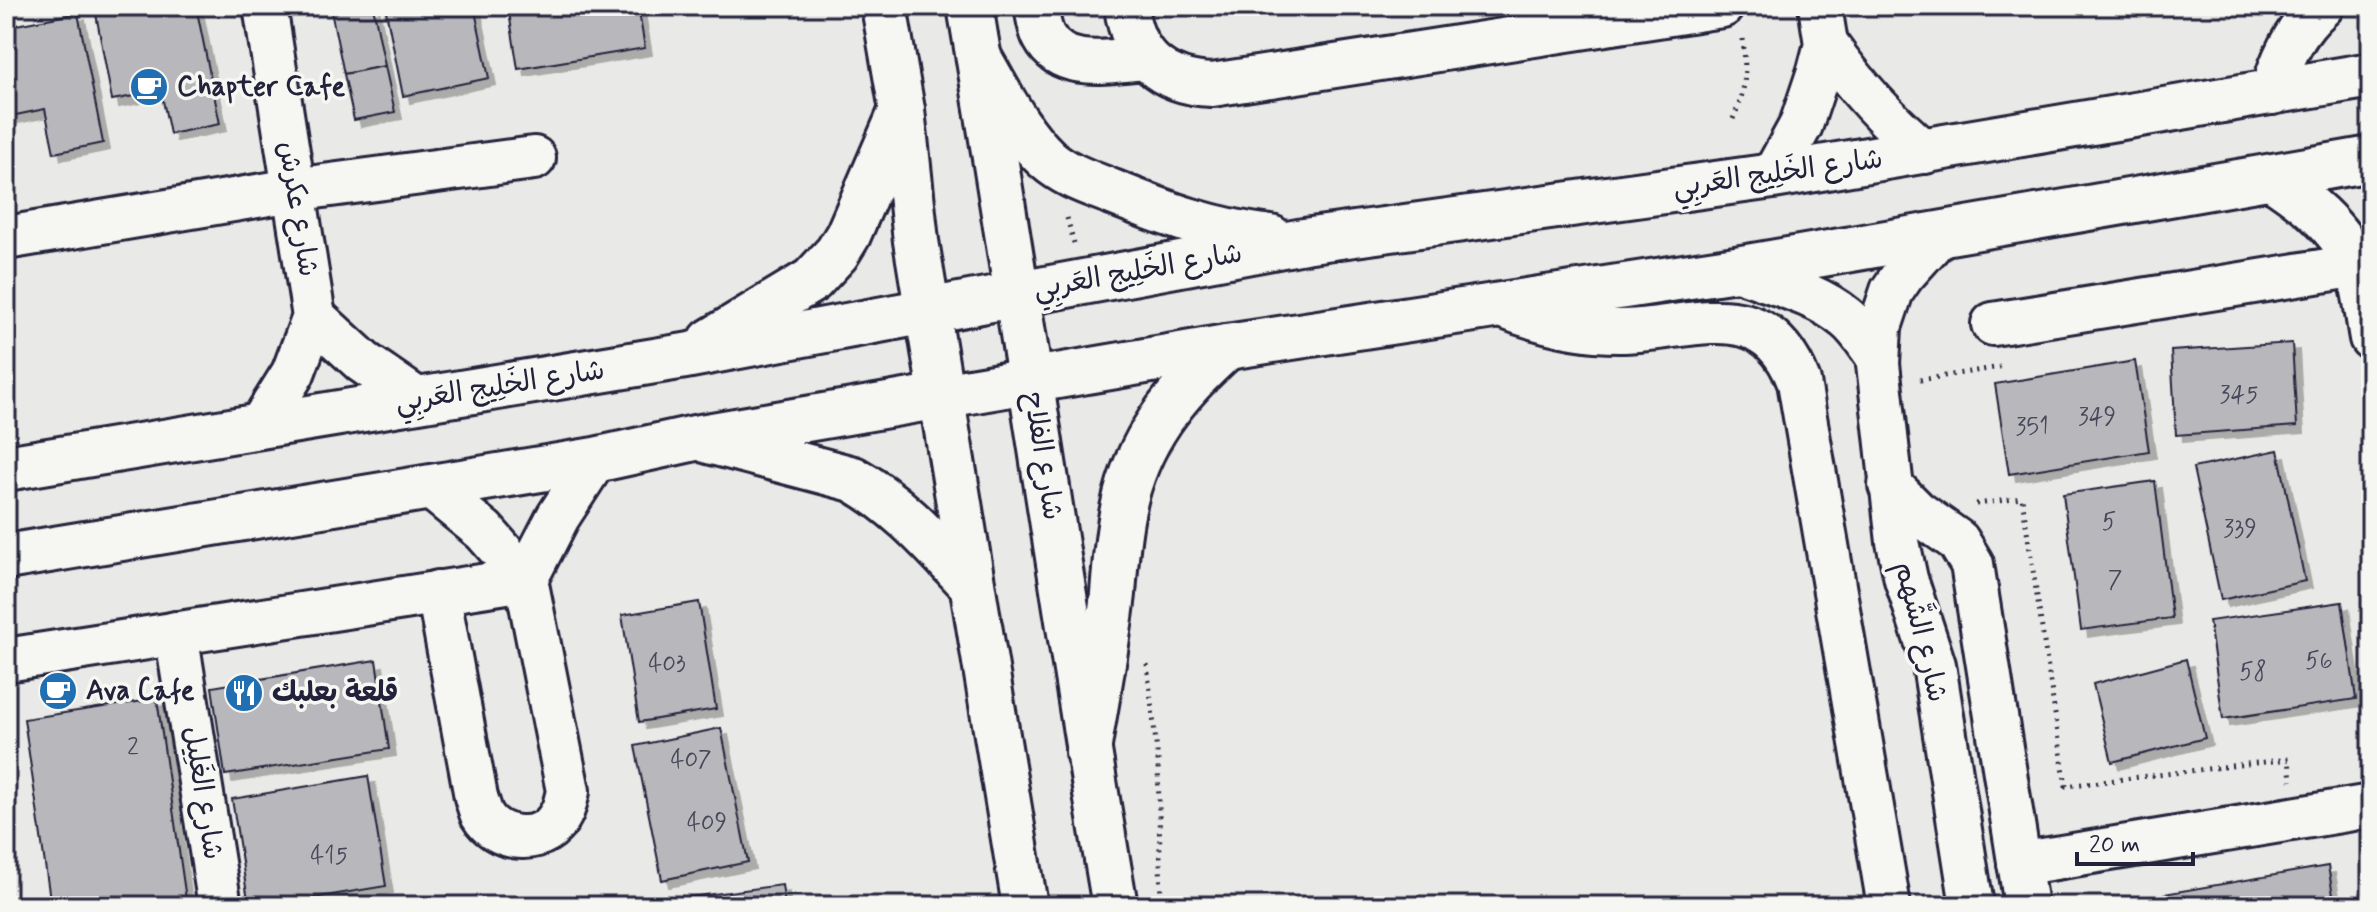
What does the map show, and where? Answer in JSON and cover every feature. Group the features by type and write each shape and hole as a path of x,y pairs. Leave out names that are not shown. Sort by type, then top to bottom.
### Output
{"main road":[{"path":"884,6 902,110 916,241 1025,906"},
{"name":"شارع الفلاح","path":"970,6 1115,906"},
{"path":"979,58 1034,145 1066,173 1188,222 1304,241"},
{"name":"شارع الخَلِيج العَربِي","path":"6,468 685,356 1304,241 1773,176 2371,75"},
{"path":"685,356 797,291 825,267 848,235 902,110"},
{"path":"6,557 595,460 695,438 1030,380 1736,269 2371,159"},
{"path":"1088,752 1123,506 1138,462 1170,404 1227,347"},
{"path":"695,438 853,479 903,515 972,585"}],"street":[{"name":"شارع عكرش","path":"260,426 293,373 314,317 265,6"},
{"path":"1036,6 1043,36 1060,55 1072,60 1089,61 1146,58"},
{"path":"1126,6 1128,25 1135,43 1159,71 1176,80 1212,85 1732,18"},
{"path":"2272,93 2288,48 2322,6"},
{"path":"1823,25 1859,88 1879,111 1925,152"},
{"path":"1773,176 1806,111 1823,25"},
{"path":"6,238 293,190 534,158"},
{"path":"2270,177 2320,214 2339,238 2366,254"},
{"name":"شارع الشَّهم","path":"1940,234 1892,291 1880,327 1878,357 1890,485 1902,562 1934,665 1972,906"},
{"path":"1993,324 2366,254"},
{"path":"2366,254 2371,338"},
{"path":"1736,269 1828,306 1845,316 1878,357"},
{"path":"1499,305 1528,317 1589,329 1621,331 1725,320 1756,329 1782,349 1799,382 1889,906"},
{"name":"شارع عكرش","path":"314,317 363,362 418,400"},
{"path":"526,579 558,517 595,460"},
{"path":"1890,485 1917,512 1958,541 1966,551 1974,577 2026,906"},
{"path":"430,487 484,531 526,579 568,791 564,810 552,827 535,836 515,837 497,830 483,816 476,797 438,592"},
{"path":"1902,562 1908,553 1926,543 1940,542 1966,551"},
{"path":"6,660 526,579"},
{"name":"شارع الغَلِيل","path":"176,633 220,906"},
{"path":"2019,864 2371,806"}],"path":[{"path":"1732,18 1745,71 1743,95 1733,119"},
{"path":"1054,219 1077,216"},
{"path":"1067,217 1076,251"},
{"path":"1920,380 1922,394"},
{"path":"1966,506 2022,498 2066,786 2289,759 2295,818"},
{"path":"1146,656 1158,761 1161,906"}],"building":[{"path":"135,6 196,6 220,124 170,134 161,91 112,100 96,14"},
{"path":"330,6 373,6 385,66 344,74"},
{"path":"385,6 474,6 489,78 403,96"},
{"path":"508,6 638,6 645,48 518,69"},
{"path":"78,13 103,143 54,153 45,109 6,117 6,27"},
{"path":"385,66 395,112 354,120 344,74"},
{"path":"2292,343 2297,426 2176,435 2171,351"},
{"path":"2135,361 2149,451 2009,474 1995,384"},
{"path":"2278,450 2305,581 2221,600 2193,468"},
{"path":"2155,481 2172,618 2081,630 2063,494"},
{"path":"699,602 716,709 639,722 622,615"},
{"path":"2342,602 2356,699 2223,719 2209,621"},
{"path":"2186,659 2205,738 2112,762 2093,684"},
{"path":"376,660 389,749 225,775 212,687"},
{"path":"157,699 187,906 51,906 24,719"},
{"path":"721,728 748,862 662,880 635,746"},
{"path":"368,776 386,886 249,906 232,799"},
{"path":"2371,842 2371,878 2364,844"},
{"path":"2328,866 2335,906 2166,906 2164,894"},
{"path":"782,885 785,906 675,906 674,899"}],"place":[{"name":"Chapter Cafe","path":"149,87"},
{"name":"Ava Cafe","path":"58,691"},
{"name":"قلعة بعلبك","path":"244,693"}]}
